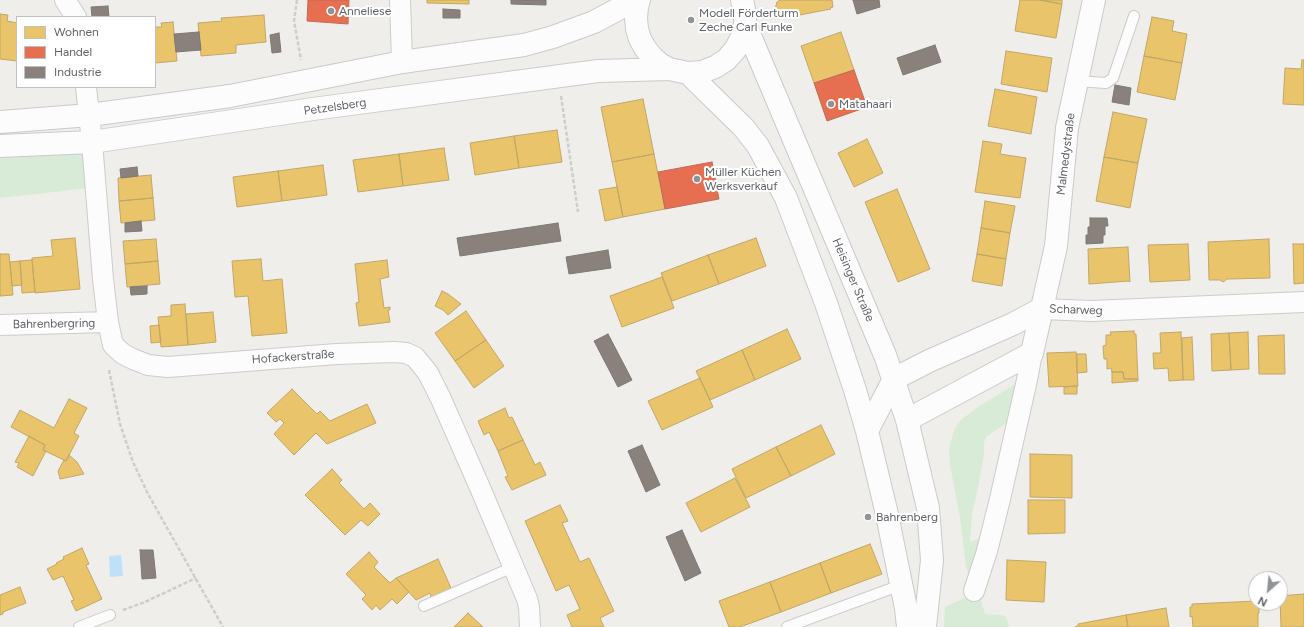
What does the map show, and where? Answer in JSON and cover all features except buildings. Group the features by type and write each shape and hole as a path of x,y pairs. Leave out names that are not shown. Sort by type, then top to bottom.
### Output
{"main road":[{"path":"0,122 90,115 230,96 402,62 524,45 553,37 594,22 635,0"},
{"path":"639,0 636,18 637,29 640,39 652,57 660,64 678,71 702,72 715,68 726,60 735,50 742,37 745,24 745,14 742,0"},
{"name":"Malmedystraße","path":"1041,309 1056,246 1067,128 1094,0"},
{"name":"Heisinger Straße","path":"745,24 885,355 907,420 926,501 929,522 932,560 925,627"},
{"name":"Petzelsberg","path":"0,146 92,142 313,109 598,70 678,71"},
{"path":"678,71 744,128 758,146 786,198 814,268 855,390 867,431 902,585 908,627"},
{"path":"855,390 907,420 1032,353 1041,309"},
{"name":"Scharweg","path":"894,379 929,361 1013,324 1041,309"},
{"path":"867,431 894,379"}],"street":[{"path":"400,0 402,62"},
{"path":"86,88 90,115 108,322 113,345"},
{"name":"Scharweg","path":"1041,309 1092,311 1304,302"},
{"name":"Bahrenbergring","path":"0,325 108,322"},
{"name":"Hofackerstraße","path":"113,345 133,359 148,365 168,367 337,354 394,352 406,353 415,357 428,373 441,398 527,599 530,627"},
{"path":"974,591 987,551 999,480 1027,380 1032,353"}],"lane":[{"path":"1077,81 1106,83 1113,78 1134,16"},
{"path":"424,606 513,567"},
{"path":"787,627 902,585"},
{"path":"79,627 110,615"}],"path":[{"path":"297,0 294,21 305,80"},
{"path":"564,113 578,212"},
{"path":"113,345 109,370 120,424 133,462 148,494 223,627"},
{"path":"110,615 145,602 196,578"}],"green space":[{"path":"0,149 89,150 89,188 0,198"},
{"path":"1014,385 1016,392 1009,421 986,437 984,443 984,454 972,514 970,542 982,537 969,575 966,567 960,518 950,465 949,450 952,437 956,426 962,419 978,407"},
{"path":"979,595 985,614 1001,615 1006,617 1009,627 944,627 945,607 962,599"}],"water":[{"path":"121,555 123,576 110,577 109,556"}],"place":[{"name":"Anneliese","path":"331,11"},
{"name":"Modell Förderturm Zeche Carl Funke","path":"691,20"},
{"name":"Matahaari","path":"831,104"},
{"name":"Müller Küchen Werksverkauf","path":"697,179"},
{"name":"Bahrenberg","path":"868,517"}]}
